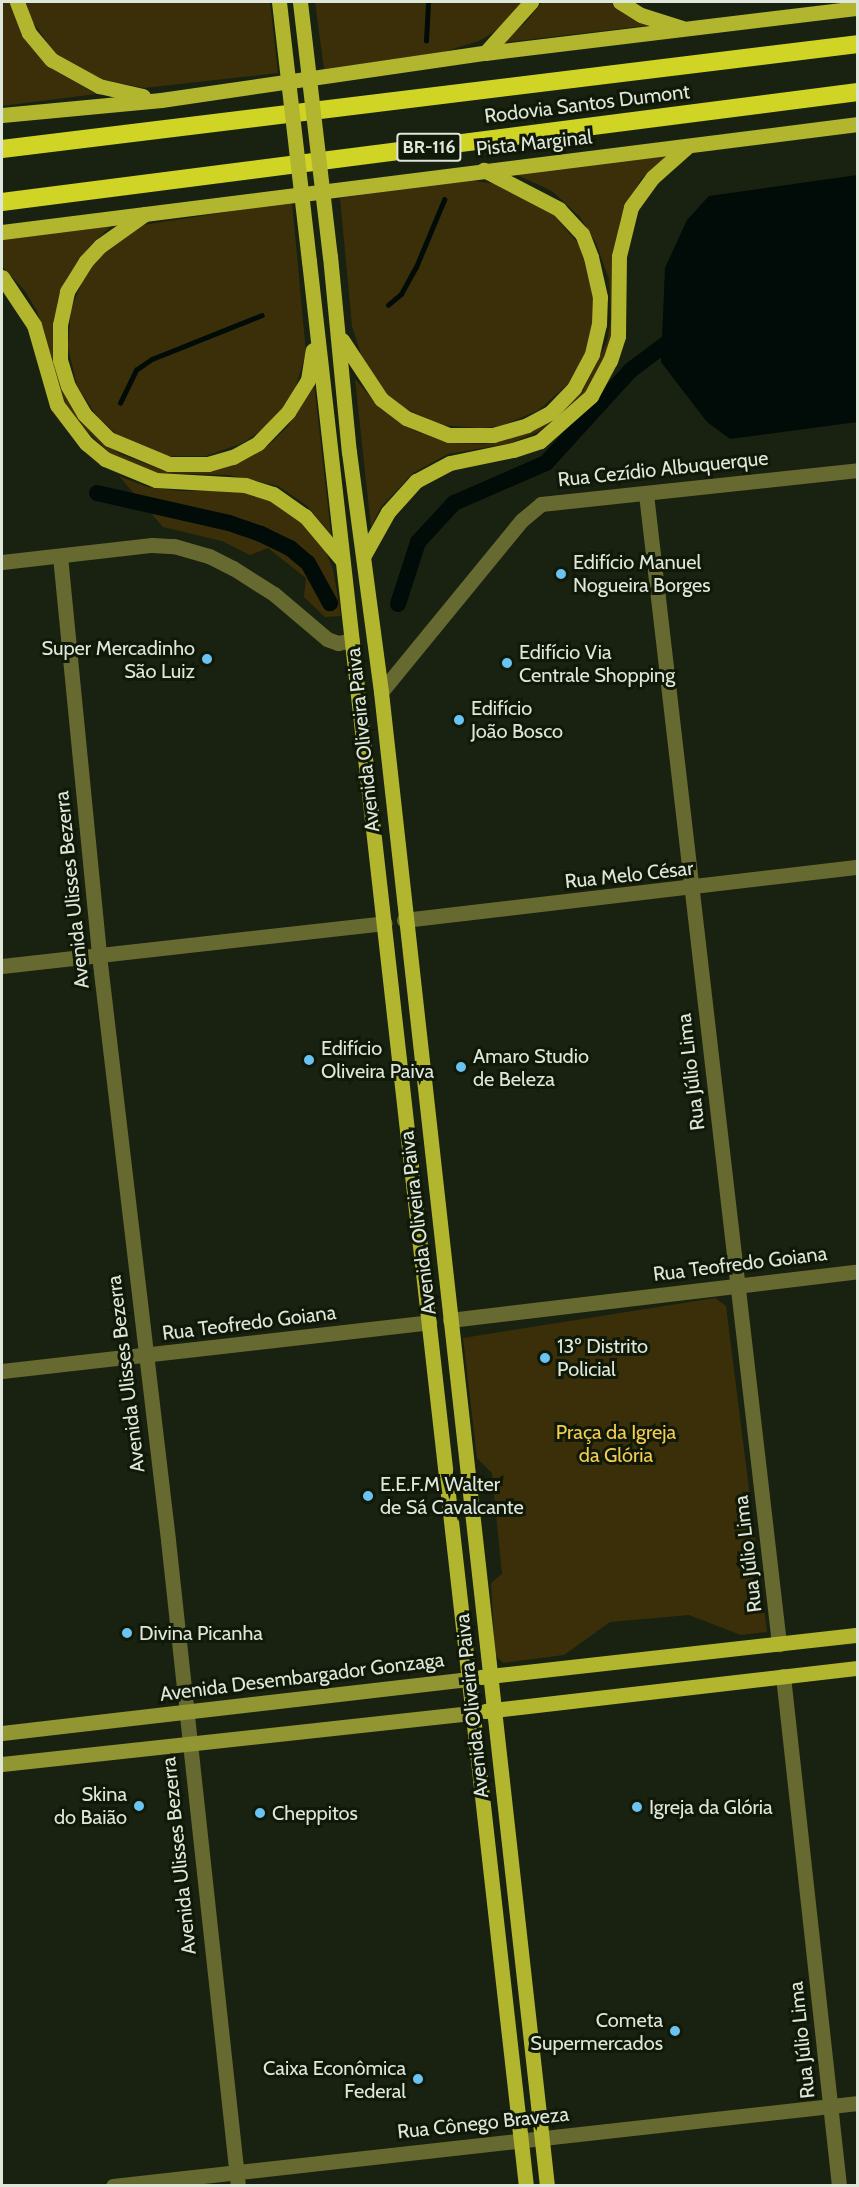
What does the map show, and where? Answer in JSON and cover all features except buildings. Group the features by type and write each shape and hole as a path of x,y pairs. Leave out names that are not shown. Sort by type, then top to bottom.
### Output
{"highway":[{"name":"Rodovia Santos Dumont","path":"2,149 858,44"},
{"name":"Rodovia Santos Dumont","path":"2,202 858,92"}],"main road":[{"path":"17,2 29,33 61,67 99,86 161,100"},
{"name":"Avenida Oliveira Paiva","path":"279,2 526,2186"},
{"name":"Avenida Oliveira Paiva","path":"300,2 339,335 349,452 381,692 404,920 547,2186"},
{"path":"485,53 531,2"},
{"path":"620,2 652,20 691,30"},
{"path":"2,115 161,100 485,53 691,30 858,8"},
{"name":"Pista Marginal","path":"2,232 481,169 687,147 858,124"},
{"path":"363,555 388,512 416,481 450,463 540,441 591,396 610,361 618,336 619,256 631,207 653,177 687,147"},
{"path":"339,335 365,380 381,399 406,418 449,435 493,435 527,425 551,412 574,388 592,354 601,310 599,286 582,234 542,197 481,169"},
{"path":"147,213 100,246 86,261 71,282 60,325 60,360 68,386 84,414 109,439 169,464 208,464 233,457 268,434 298,397 313,362 315,323"},
{"path":"2,277 34,325 57,405 86,443 105,459 156,480 245,485 273,494 305,516 342,560"},
{"name":"Avenida Desembargador Gonzaga","path":"2,1733 858,1635"},
{"path":"2,1764 494,1711 858,1668"}],"street":[{"name":"Rua Cezídio Albuquerque","path":"381,692 534,508 547,502 646,494 858,470"},
{"name":"Rua Júlio Lima","path":"646,494 779,1644"},
{"path":"2,562 152,545 209,556 274,594 327,639 338,643 352,640"},
{"name":"Avenida Ulisses Bezerra","path":"60,556 99,955 237,2179"},
{"name":"Rua Melo César","path":"404,920 690,890 858,867"},
{"path":"2,966 385,924"},
{"name":"Rua Teofredo Goiana","path":"450,1320 858,1271"},
{"name":"Rua Teofredo Goiana","path":"2,1371 145,1357 429,1322"},
{"name":"Rua Júlio Lima","path":"783,1676 839,2186"},
{"name":"Rua Cônego Braveza","path":"113,2186 237,2179 521,2140 858,2103"}],"green space":[{"path":"2,2 10,2 27,41 52,69 96,94 2,106"},
{"path":"26,2 270,2 278,73 144,88 91,77 56,54 32,21"},
{"path":"315,2 523,2 498,29 481,40 444,52 324,69"},
{"path":"542,2 612,2 652,25 500,43 525,23"},
{"path":"670,155 641,179 621,217 612,261 611,340 594,381 570,411 537,432 511,443 448,454 413,473 381,507 371,527 355,379 381,409 415,431 453,443 485,444 526,432 566,407 582,392 607,342 611,319 609,279 596,243 580,217 552,191 515,174"},
{"path":"468,180 504,185 544,204 583,249 597,307 584,358 570,382 539,410 501,426 481,428 440,425 403,407 387,394 363,361 352,326 340,198"},
{"path":"292,202 306,353 295,389 274,421 243,443 206,456 167,456 120,437 98,418 77,386 68,347 71,309 86,273 116,241 143,225"},
{"path":"111,226 89,247 66,279 57,302 67,399 92,433 120,454 162,470 212,471 269,445 288,426 314,384 331,534 306,505 278,486 229,475 156,473 111,455 70,414 62,399 37,311 25,291 2,266 2,239"},
{"path":"119,476 147,487 180,491 235,491 263,497 286,509 311,530 325,550 333,569 341,616 325,617 304,597 306,578 268,548 250,555 222,541 163,527"},
{"name":"Praça da Igreja da Glória","path":"715,1298 726,1306 767,1632 741,1635 689,1615 610,1622 564,1655 503,1663 495,1655 491,1583 502,1574 492,1473 477,1458 463,1338"}],"shaded area":[{"path":"857,175 857,422 730,439 707,422 661,362 665,268 687,220 709,196"}],"waterway":[{"path":"426,41 428,2"},
{"path":"388,305 401,294 416,267 444,200"},
{"path":"120,403 136,370 152,359 262,315"},
{"path":"398,604 418,542 454,503 546,463 631,370 679,334"},
{"path":"97,493 229,523 261,534 290,548 308,563 330,603"}],"place":[{"name":"Edifício Manuel Nogueira Borges","path":"561,574"},
{"name":"Super Mercadinho São Luiz","path":"207,659"},
{"name":"Edifício Via Centrale Shopping","path":"507,663"},
{"name":"Edifício João Bosco","path":"459,720"},
{"name":"Edifício Oliveira Paiva","path":"309,1060"},
{"name":"Amaro Studio de Beleza","path":"461,1067"},
{"name":"13º Distrito Policial","path":"545,1358"},
{"name":"E.E.F.M Walter de Sá Cavalcante","path":"368,1496"},
{"name":"Divina Picanha","path":"127,1633"},
{"name":"Skina do Baião","path":"139,1806"},
{"name":"Igreja da Glória","path":"637,1807"},
{"name":"Cheppitos","path":"260,1813"},
{"name":"Cometa Supermercados","path":"675,2031"},
{"name":"Caixa Econômica Federal","path":"418,2079"}]}
